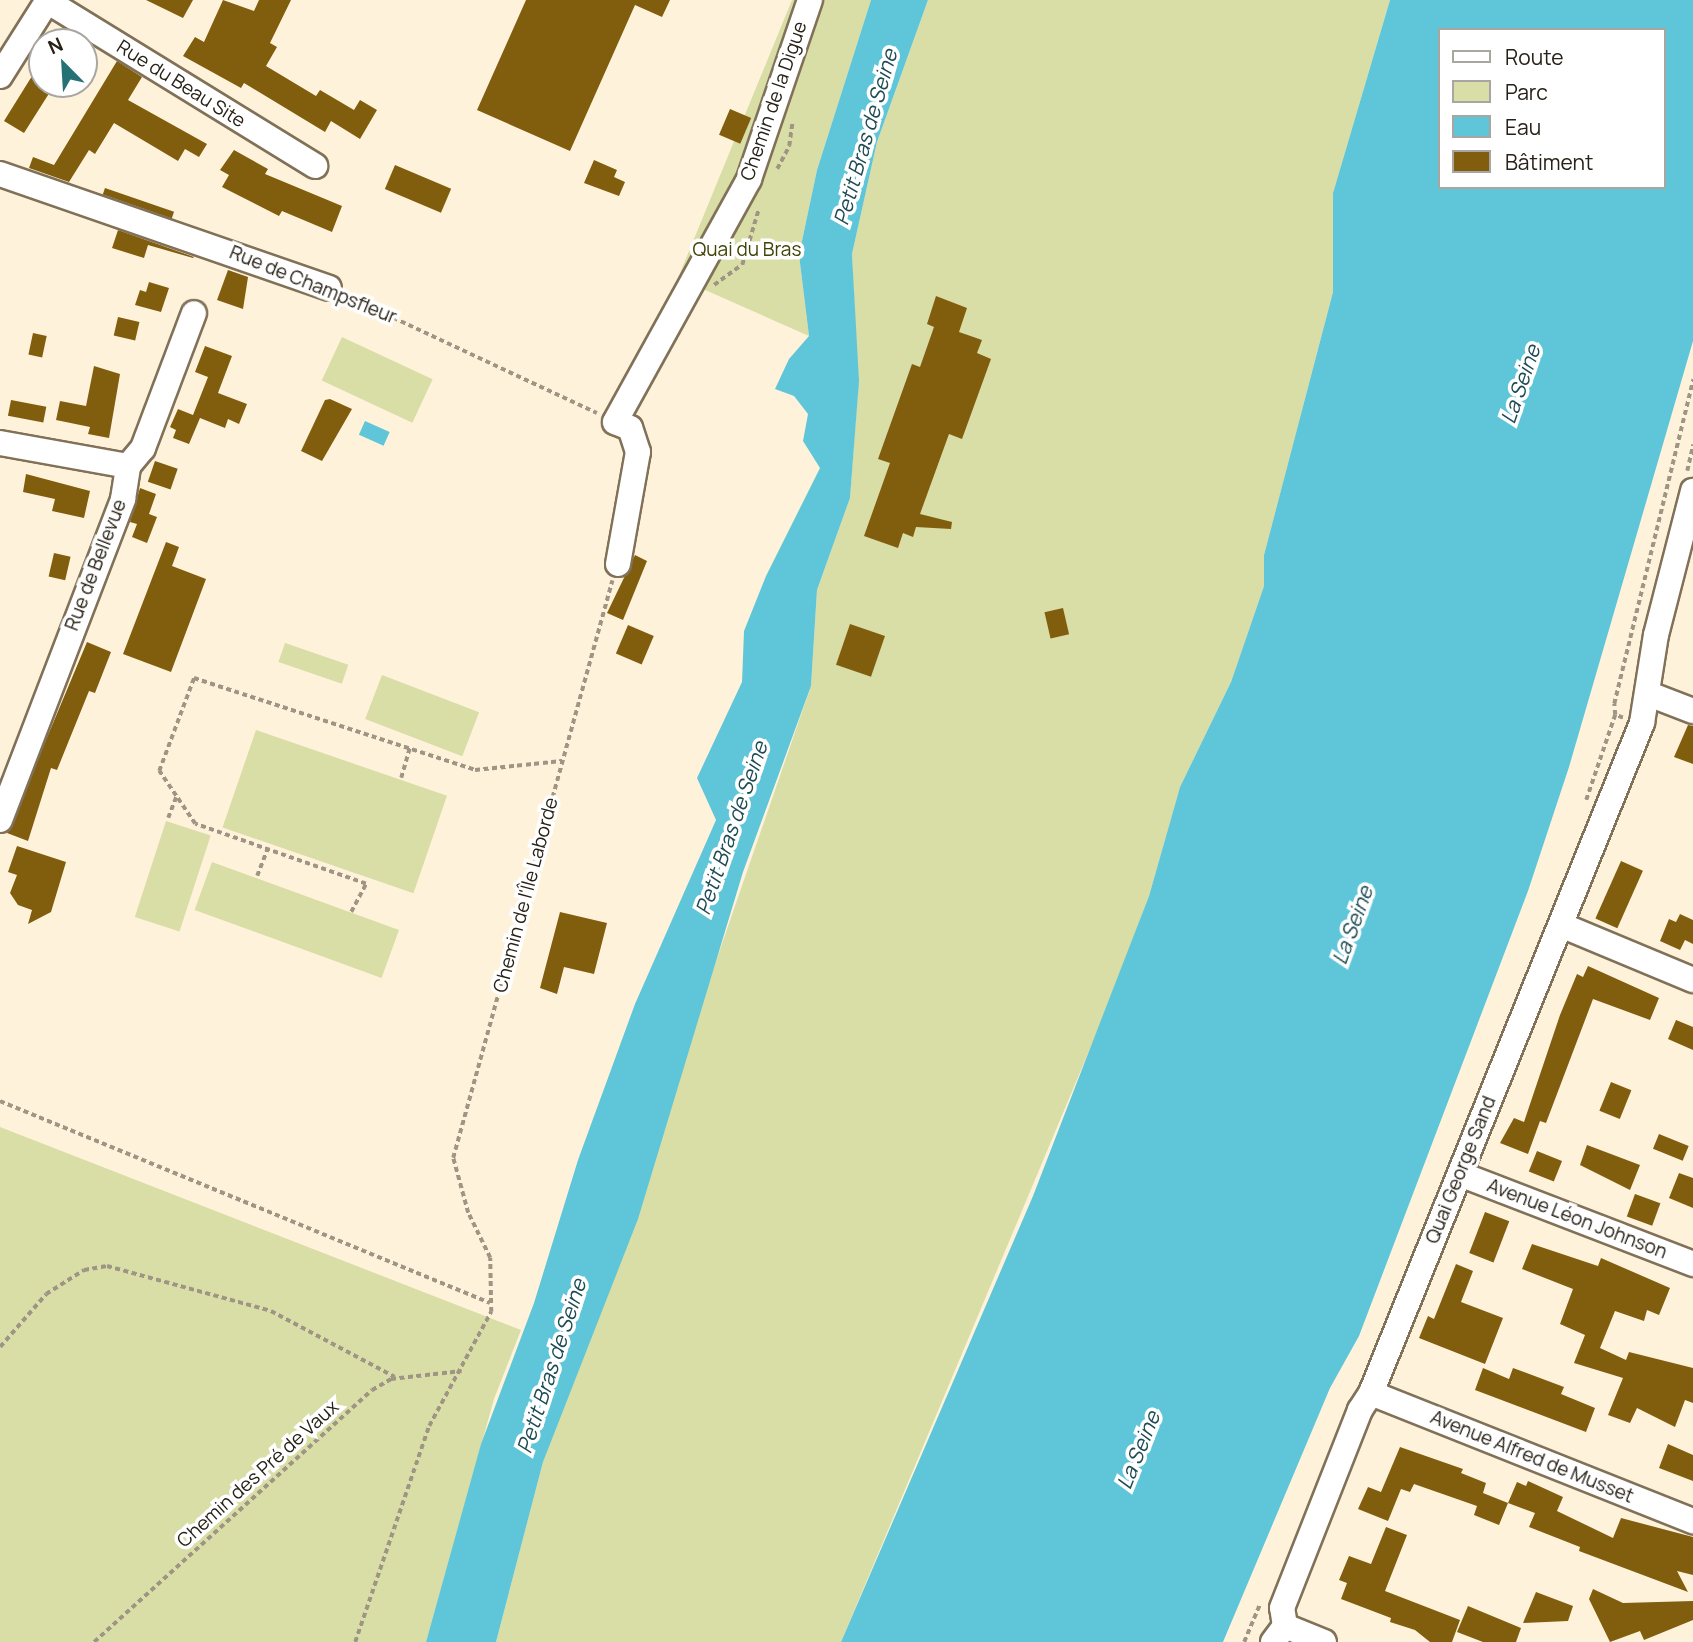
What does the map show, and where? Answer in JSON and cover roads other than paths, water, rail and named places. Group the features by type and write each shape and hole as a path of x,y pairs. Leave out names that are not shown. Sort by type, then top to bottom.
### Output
{"street":[{"name":"Chemin de la Digue","path":"618,564 638,452 630,428 615,422 749,179 810,0"},
{"path":"0,75 48,1"},
{"name":"Rue du Beau Site","path":"48,1 315,166"},
{"name":"Rue de Champsfleur","path":"0,174 329,288"},
{"name":"Rue de Bellevue","path":"0,820 123,499 128,466 143,448 194,313"},
{"path":"0,443 128,466"},
{"name":"Quai George Sand","path":"1279,1634 1282,1608 1360,1410 1371,1393 1642,723 1656,635 1693,491"},
{"path":"1648,694 1693,710"},
{"path":"1561,925 1693,980"},
{"name":"Avenue Léon Johnson","path":"1460,1174 1693,1264"},
{"name":"Avenue Alfred de Musset","path":"1371,1393 1693,1521"},
{"path":"1279,1634 1324,1642"}],"water":[{"name":"Petit Bras de Seine","path":"871,0 928,0 877,142 852,254 859,381 850,498 817,590 811,686 743,872 638,1219 543,1462 496,1642 426,1642 481,1444 534,1303 578,1160 635,1004 716,820 697,778 742,682 744,631 766,576 820,468 803,441 808,414 794,396 775,389 789,359 809,336 799,255 817,170"},
{"name":"La Seine","path":"1390,0 1693,0 1693,341 1569,767 1528,891 1359,1336 1330,1388 1223,1642 841,1642 1033,1196 1149,896 1180,787 1231,682 1264,586 1264,555 1333,292 1333,193"},
{"path":"365,421 390,432 384,446 359,435"}],"park label":[{"name":"Quai du Bras","path":"747,250"}]}
